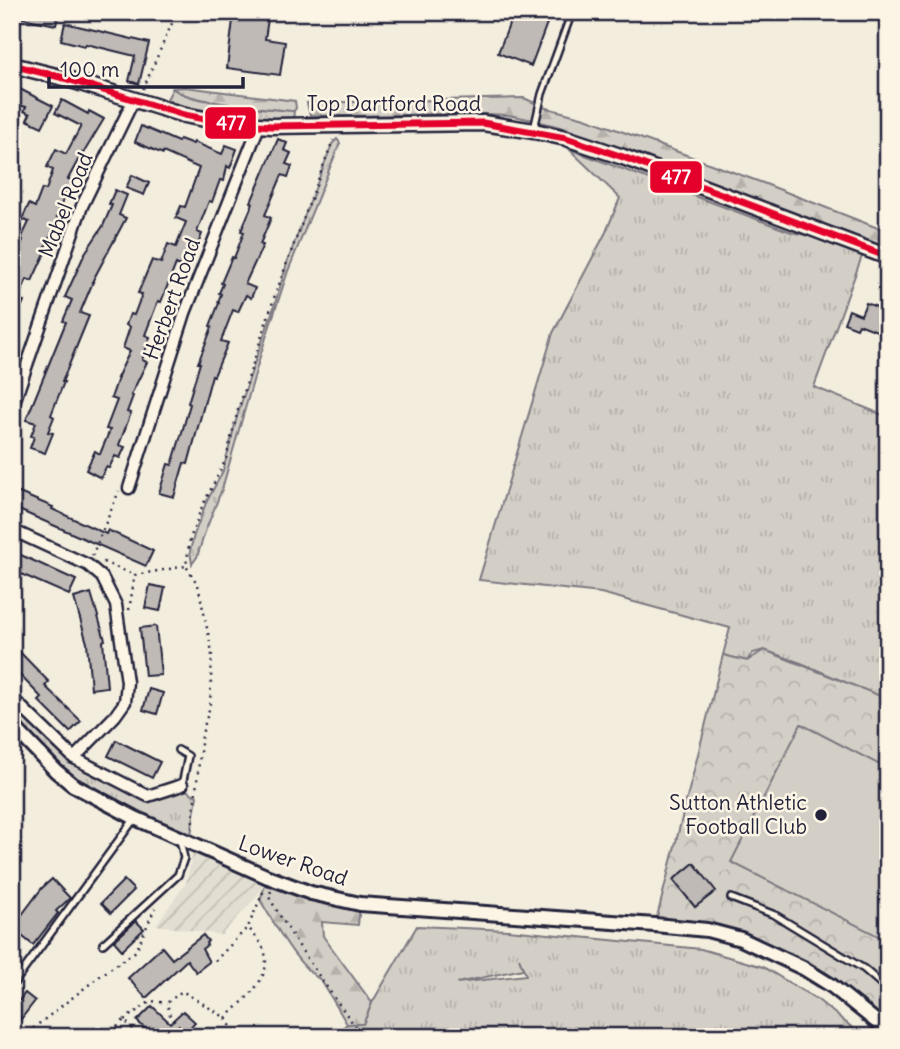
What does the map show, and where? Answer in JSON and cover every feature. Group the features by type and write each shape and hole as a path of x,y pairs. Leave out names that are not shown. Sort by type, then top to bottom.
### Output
{"main road":[{"name":"Top Dartford Road","path":"12,65 184,115 220,122 259,126 483,123 566,138 888,257"}],"street":[{"name":"Mabel Road","path":"12,408 82,206 136,99"},
{"name":"Herbert Road","path":"129,488 185,313 259,126"},
{"path":"12,530 90,561 116,605 127,682 125,702 74,758"},
{"path":"12,698 74,758 148,796 182,785"},
{"name":"Lower Road","path":"12,725 73,785 135,818 268,877 311,893 360,904 707,930 741,939 783,957 822,980 888,1031"}],"lane":[{"path":"534,131 542,94 572,12"},
{"path":"178,750 188,756 182,785"},
{"path":"12,986 135,818"},
{"path":"103,943 178,875 184,858 185,839"},
{"path":"731,898 775,915 864,969 888,990"}],"path":[{"path":"136,99 177,12"},
{"path":"185,839 202,734 211,706 212,652 198,585 186,566 190,539 201,509 226,459 237,410 275,295 340,125"},
{"path":"129,488 121,486 90,561 135,575 186,566"},
{"path":"119,622 128,615 135,575"},
{"path":"215,961 248,927 268,877"},
{"path":"269,897 301,950 363,1037"},
{"path":"22,1037 136,951 149,921"},
{"path":"226,1018 263,977 264,949 248,927"},
{"path":"107,1037 124,1020 151,1001 167,1003 182,991 226,1018 237,1037"},
{"path":"167,1003 170,1015 188,1037"},
{"path":"124,1020 141,1037"}],"shaded area":[{"path":"191,842 268,877 257,896 221,935 156,925 186,883 193,852"}],"green space":[{"path":"185,87 295,101 296,108 294,111 211,101 194,98 173,88"},
{"path":"173,88 181,93 211,101 294,111 293,120 233,115 173,103 167,99"},
{"path":"524,98 543,107 585,118 763,183 888,232 888,257 560,127 513,116 483,114 310,115 307,103"},
{"path":"337,139 340,143 288,271 261,353 222,489 192,564 190,551 194,535 206,503 223,471 238,413 288,260 332,144"},
{"path":"569,149 791,232 865,248 814,387 888,417 888,701 764,650 753,653 747,661 723,655 730,628 601,593 479,580 553,333 606,232 620,198"},
{"path":"764,650 888,699 888,1031 832,986 741,939 655,925 723,655 747,661"},
{"path":"12,699 74,758 156,799 184,789 197,796 190,841 73,784 12,725"},
{"name":"Sutton Athletic Football Club","path":"801,724 888,769 888,941 731,862"},
{"path":"268,877 360,904 358,925 322,922 323,936 372,1003 363,1024 347,1024 321,980 303,965 280,932 260,900"},
{"path":"417,926 508,930 701,949 763,967 818,1000 864,1037 332,1037 347,1024 363,1024 372,1003","holes":["519,958 526,975 457,983 523,969"]}],"building":[{"path":"19,12 59,12 56,25 18,17"},
{"path":"234,12 269,12 265,39 285,42 280,75 227,68"},
{"path":"514,12 542,12 550,15 531,66 498,53"},
{"path":"65,23 149,43 139,84 129,81 135,56 61,40"},
{"path":"12,85 53,106 42,127 27,120 30,114 24,111 26,107 12,103"},
{"path":"62,100 104,119 68,179 74,181 68,195 65,194 59,217 32,281 27,279 18,299 24,301 12,328 12,266 29,222 22,219 29,204 35,207 42,189 46,190 53,170 47,167 56,149 66,154 81,126 55,113"},
{"path":"141,126 178,142 180,139 193,144 194,142 222,154 226,145 237,149 230,168 227,166 224,181 220,180 212,202 209,201 197,232 202,234 196,249 190,246 182,267 176,264 161,302 158,301 145,335 150,337 142,360 147,362 131,395 133,396 127,412 131,413 119,445 125,447 120,458 115,456 109,468 106,467 101,478 86,470 95,451 100,454 110,430 106,429 117,400 111,398 130,351 123,348 130,327 126,325 130,314 134,315 142,294 138,293 152,260 161,263 168,244 176,247 186,222 176,218 181,206 185,207 199,168 135,142"},
{"path":"278,139 287,143 284,150 291,153 286,164 292,166 288,177 282,175 265,215 271,218 260,244 263,245 245,284 255,288 251,298 246,295 238,312 233,310 221,341 228,343 214,376 212,375 188,464 184,463 174,497 159,493 168,464 172,465 182,432 198,363 219,303 221,283 232,257 234,258 244,232 241,231 253,203 251,202"},
{"path":"132,175 149,183 144,195 126,188"},
{"path":"115,190 127,195 119,215 126,218 92,282 80,313 89,316 51,415 54,417 48,432 53,433 45,453 30,448 36,423 26,420 66,322 63,321 72,300 65,297 85,253 103,226"},
{"path":"866,303 888,311 882,333 859,324 857,328 844,323 849,310 861,315"},
{"path":"12,490 106,534 108,530 153,551 146,566 12,507"},
{"path":"12,551 76,580 69,595 12,570"},
{"path":"150,585 165,588 160,611 145,608"},
{"path":"91,593 105,640 107,687 91,689 87,643 74,598"},
{"path":"156,626 161,675 145,676 140,628"},
{"path":"12,644 49,682 45,686 81,721 70,732 39,701 42,698 12,667"},
{"path":"149,689 163,693 157,714 143,710"},
{"path":"116,740 160,762 152,778 108,756"},
{"path":"694,863 716,891 695,907 673,880"},
{"path":"52,879 70,898 56,911 58,913 33,945 12,928"},
{"path":"124,880 134,890 111,913 101,903"},
{"path":"136,921 144,929 122,950 114,941"},
{"path":"203,935 208,941 202,949 209,962 196,972 187,960 146,998 128,978 162,947 172,959"},
{"path":"25,993 35,1001 21,1019 12,1009"},
{"path":"152,1006 170,1023 183,1011 195,1022 182,1037 154,1037 137,1021"}],"transit line":[{"name":"477","path":"12,65 184,115 220,122 271,126 483,123 566,138 888,257"}],"place":[{"name":"Sutton Athletic Football Club","path":"821,815"}]}
